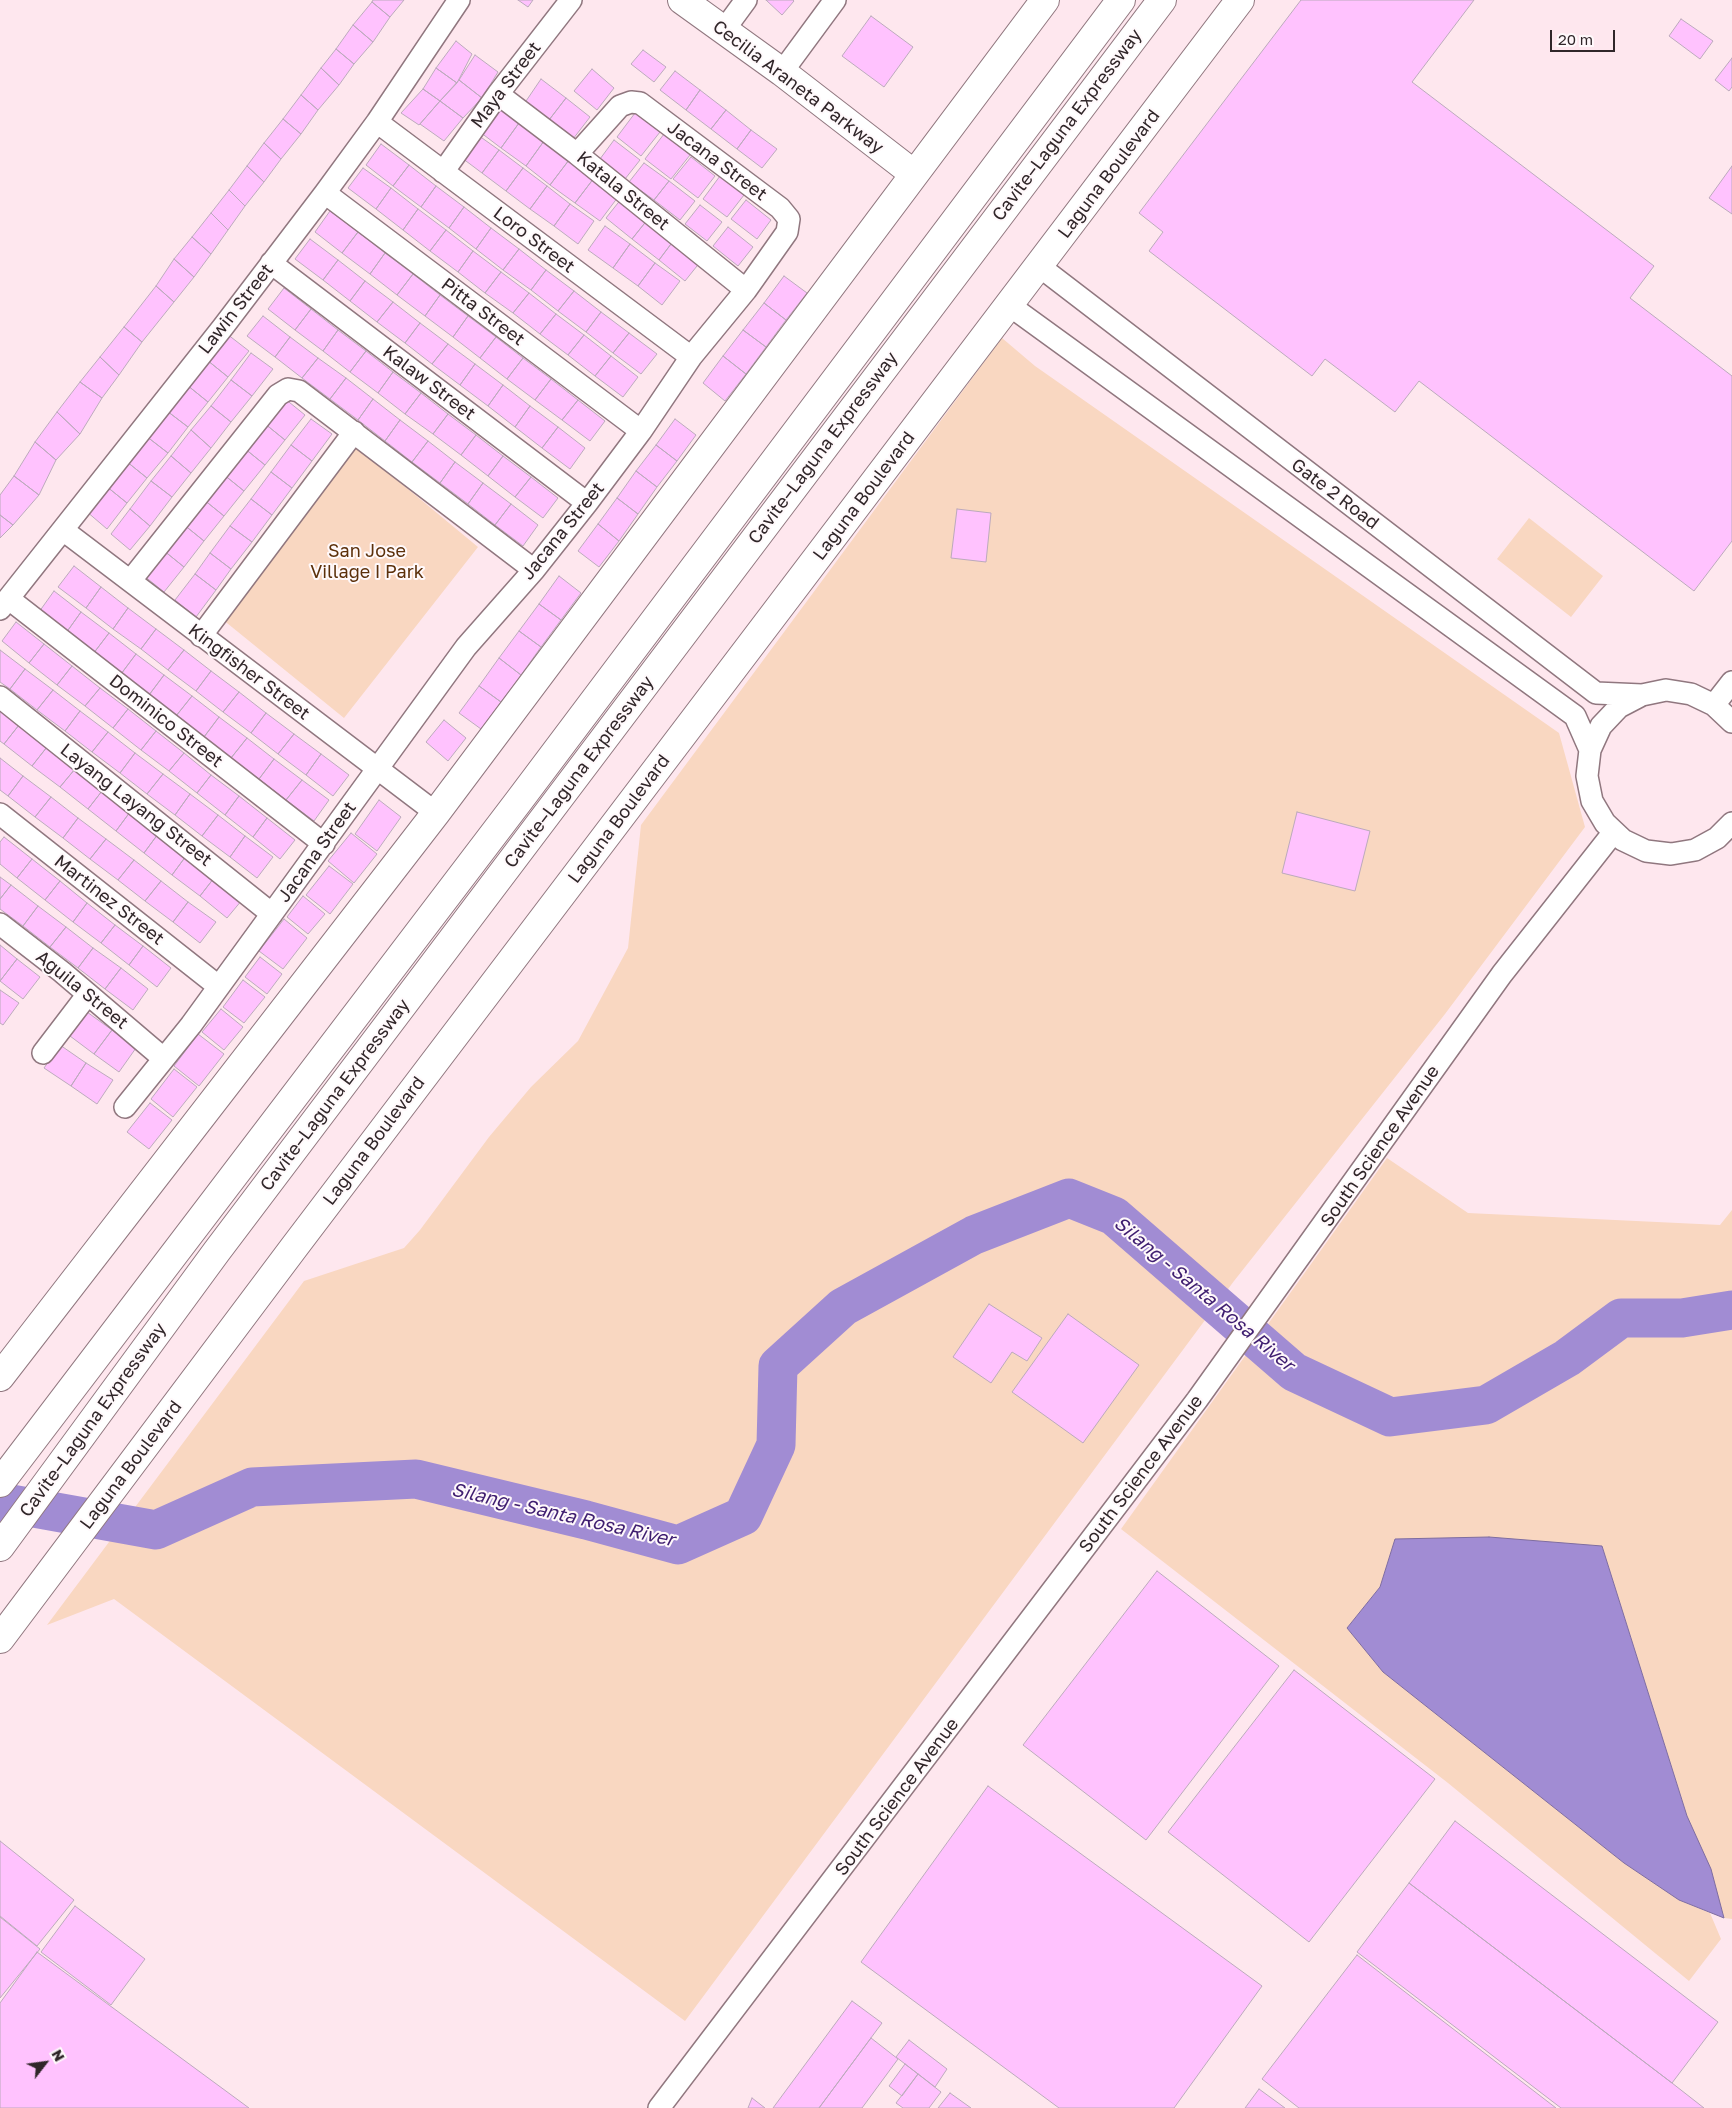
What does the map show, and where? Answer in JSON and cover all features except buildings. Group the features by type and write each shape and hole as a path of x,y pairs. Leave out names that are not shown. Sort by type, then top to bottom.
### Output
{"main road":[{"name":"Cecilia Araneta Parkway","path":"682,0 782,72 914,174"},
{"path":"0,1377 436,813 1045,0"},
{"name":"Cavite–Laguna Expressway","path":"7,1474 512,810 1121,0"},
{"name":"Cavite–Laguna Expressway","path":"0,1547 229,1235 1162,0"},
{"name":"Laguna Boulevard","path":"0,1639 295,1246 1240,0"}],"street":[{"name":"Lawin Street","path":"4,604 325,193 377,122 459,0"},
{"name":"Maya Street","path":"443,172 498,94 571,0"},
{"path":"724,30 746,0"},
{"path":"782,72 835,0"},
{"name":"Katala Street","path":"498,94 577,154 746,290"},
{"name":"Jacana Street","path":"125,1106 191,1024 466,647 534,570 587,503 641,431 691,358 746,290 787,232 789,219 780,208 640,103 631,102 620,106 577,154"},
{"name":"Loro Street","path":"377,122 691,358"},
{"name":"Pitta Street","path":"325,193 641,431"},
{"name":"Kalaw Street","path":"271,263 587,503"},
{"name":"Gate 2 Road","path":"1039,266 1596,693 1642,695"},
{"name":"Gate 2 Road","path":"1010,305 1576,716 1590,750"},
{"path":"131,580 278,395 288,389 299,391 534,570"},
{"path":"200,636 354,432"},
{"name":"Kingfisher Street","path":"63,530 131,580 200,636 436,813"},
{"name":"Dominico Street","path":"4,604 324,844"},
{"path":"1714,705 1732,682"},
{"path":"1732,722 1714,705 1702,698 1678,691 1666,690 1642,695 1624,704 1609,716 1601,726 1590,750 1587,776 1588,789 1598,812 1613,833 1634,846 1658,853 1671,854 1689,851 1706,845 1717,838 1732,823"},
{"name":"Layang Layang Street","path":"0,697 272,914"},
{"name":"Martinez Street","path":"0,814 218,986"},
{"name":"South Science Avenue","path":"660,2108 1197,1400 1502,974 1613,833"},
{"name":"Aguila Street","path":"0,924 88,994 163,1058"},
{"path":"43,1053 88,994"}],"green space":[{"path":"1002,338 1035,366 1559,733 1585,827 1445,1014 1234,1281 685,2021 114,1599 47,1625 304,1281 404,1248 420,1230 489,1137 531,1087 578,1041 628,948 641,825"},
{"name":"San Jose Village I Park","path":"356,446 478,547 344,718 222,619"},
{"path":"1529,518 1603,576 1571,617 1497,559"},
{"path":"1387,1158 1468,1213 1720,1225 1732,1210 1732,1919 1724,1918 1687,1816 1602,1546 1395,1539 1380,1587 1347,1628 1383,1672 1624,1863 1679,1900 1710,1913 1721,1939 1689,1981 1448,1783 1121,1529"}],"shaded area":[{"path":"1489,1537 1602,1546 1687,1816 1711,1869 1724,1918 1679,1900 1624,1863 1383,1672 1347,1628 1380,1587 1395,1539"}],"waterway":[{"name":"Silang - Santa Rosa River","path":"0,1502 156,1530 252,1487 416,1479 586,1520 678,1545 743,1516 776,1445 778,1366 843,1307 974,1235 1069,1198 1114,1216 1294,1372 1390,1417 1486,1405 1567,1358 1621,1318 1682,1318 1732,1310"}]}
